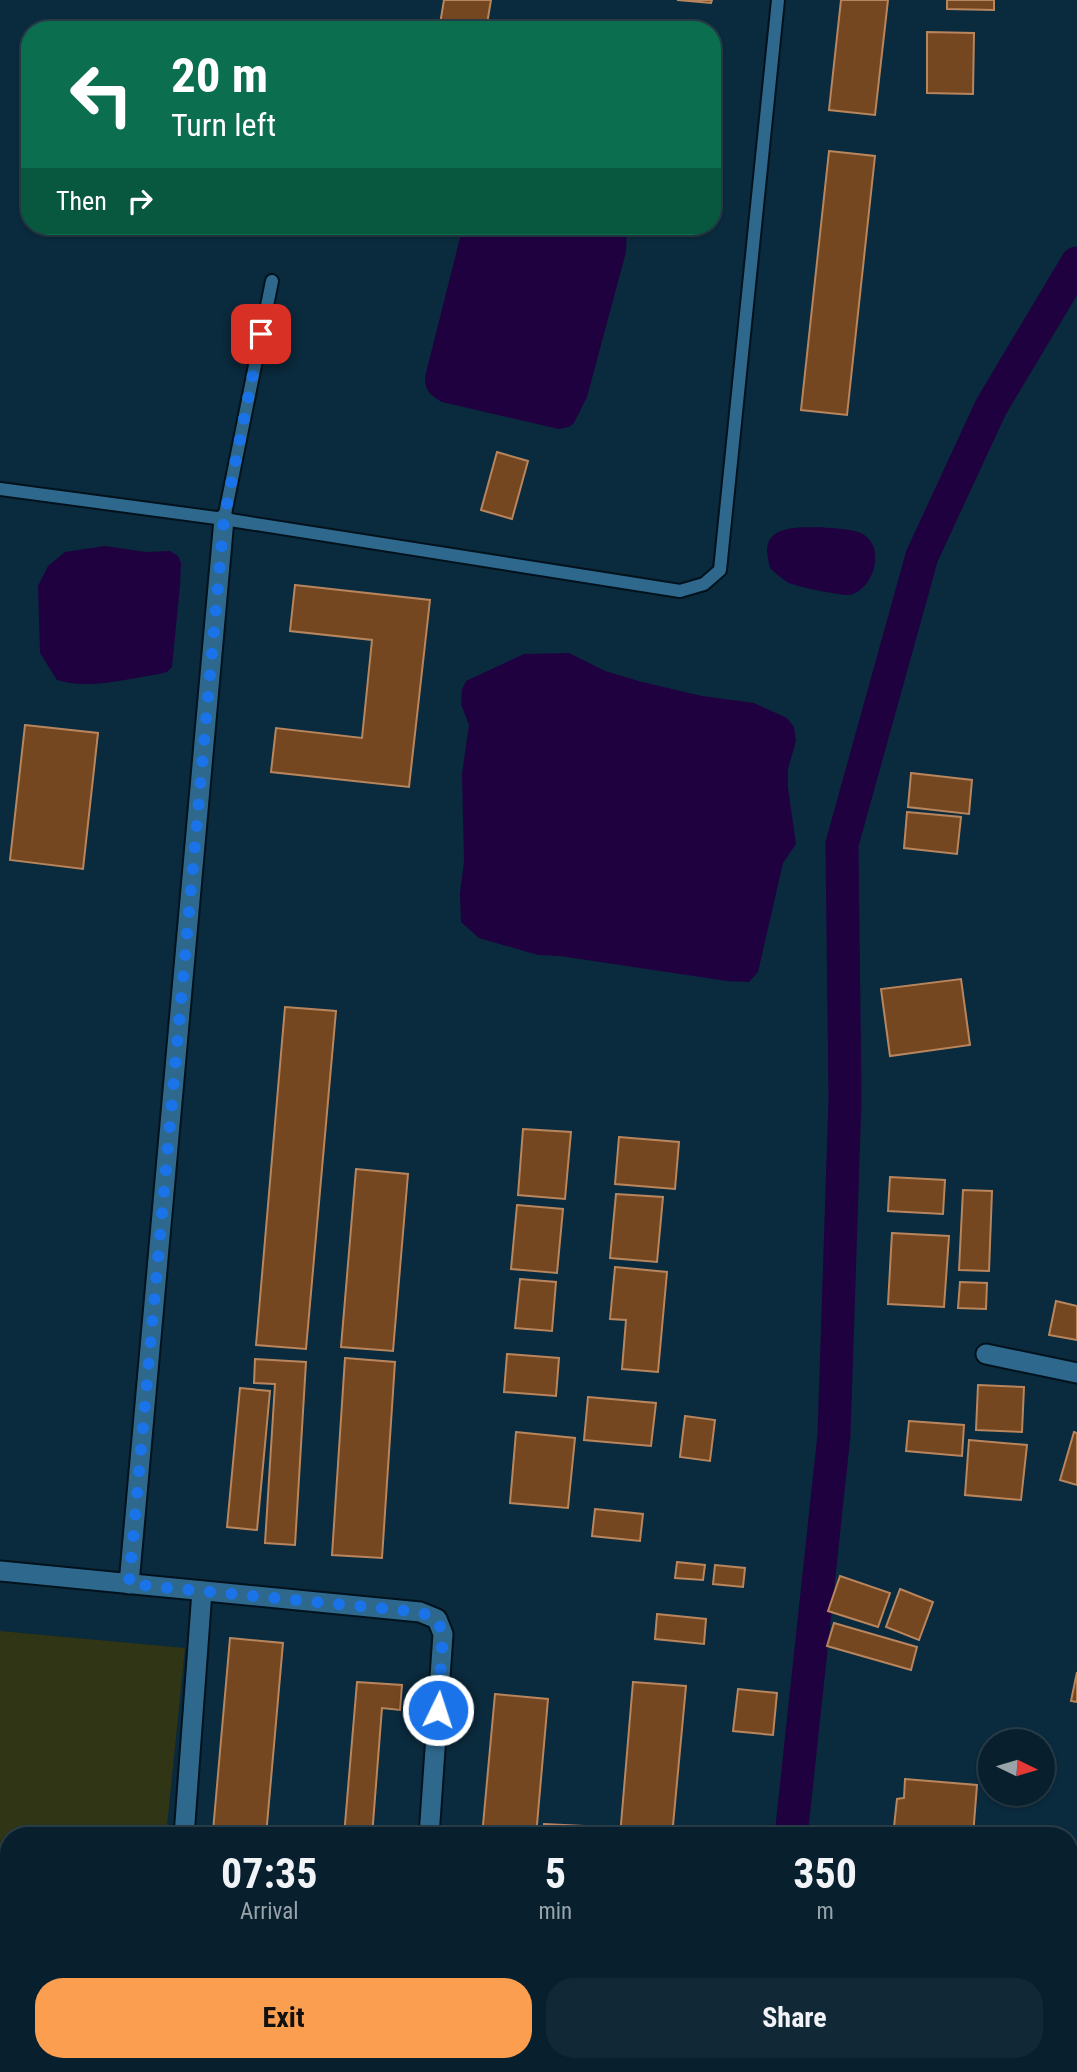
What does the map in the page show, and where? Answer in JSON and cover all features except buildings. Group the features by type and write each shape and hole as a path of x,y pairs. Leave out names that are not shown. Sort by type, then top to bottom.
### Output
{"street":[{"path":"129,1584 224,519"},
{"path":"986,1354 1077,1373"},
{"path":"0,1571 420,1612 437,1619 443,1634 430,1827"},
{"path":"185,1827 202,1591"}],"lane":[{"path":"0,489 224,519 680,591 704,584 720,570 778,0"},
{"path":"224,519 272,281"}],"green space":[{"path":"0,1631 185,1648 167,1827 0,1827"}],"shaded area":[{"path":"461,235 627,235 626,252 587,397 574,423 569,427 559,429 442,402 431,395 425,377"},
{"path":"820,527 853,531 870,540 874,549 874,568 871,577 858,591 845,595 798,586 787,582 770,568 767,550 773,536 787,529"},
{"path":"105,546 146,552 170,551 178,556 181,563 180,585 172,667 159,674 108,683 82,684 57,680 40,653 38,586 48,566 65,552"},
{"path":"569,653 605,671 642,682 702,696 754,703 787,718 794,727 796,741 788,769 788,788 796,844 783,863 758,972 749,982 538,955 479,938 461,922 460,893 464,862 462,774 469,725 461,704 462,689 466,681 524,654"}],"waterway":[{"path":"792,1827 834,1435 845,1099 842,844 922,556 991,407 1077,263"}],"route":[{"path":"261,334 224,519 129,1584 420,1612 437,1619 443,1634 438,1710"}]}
